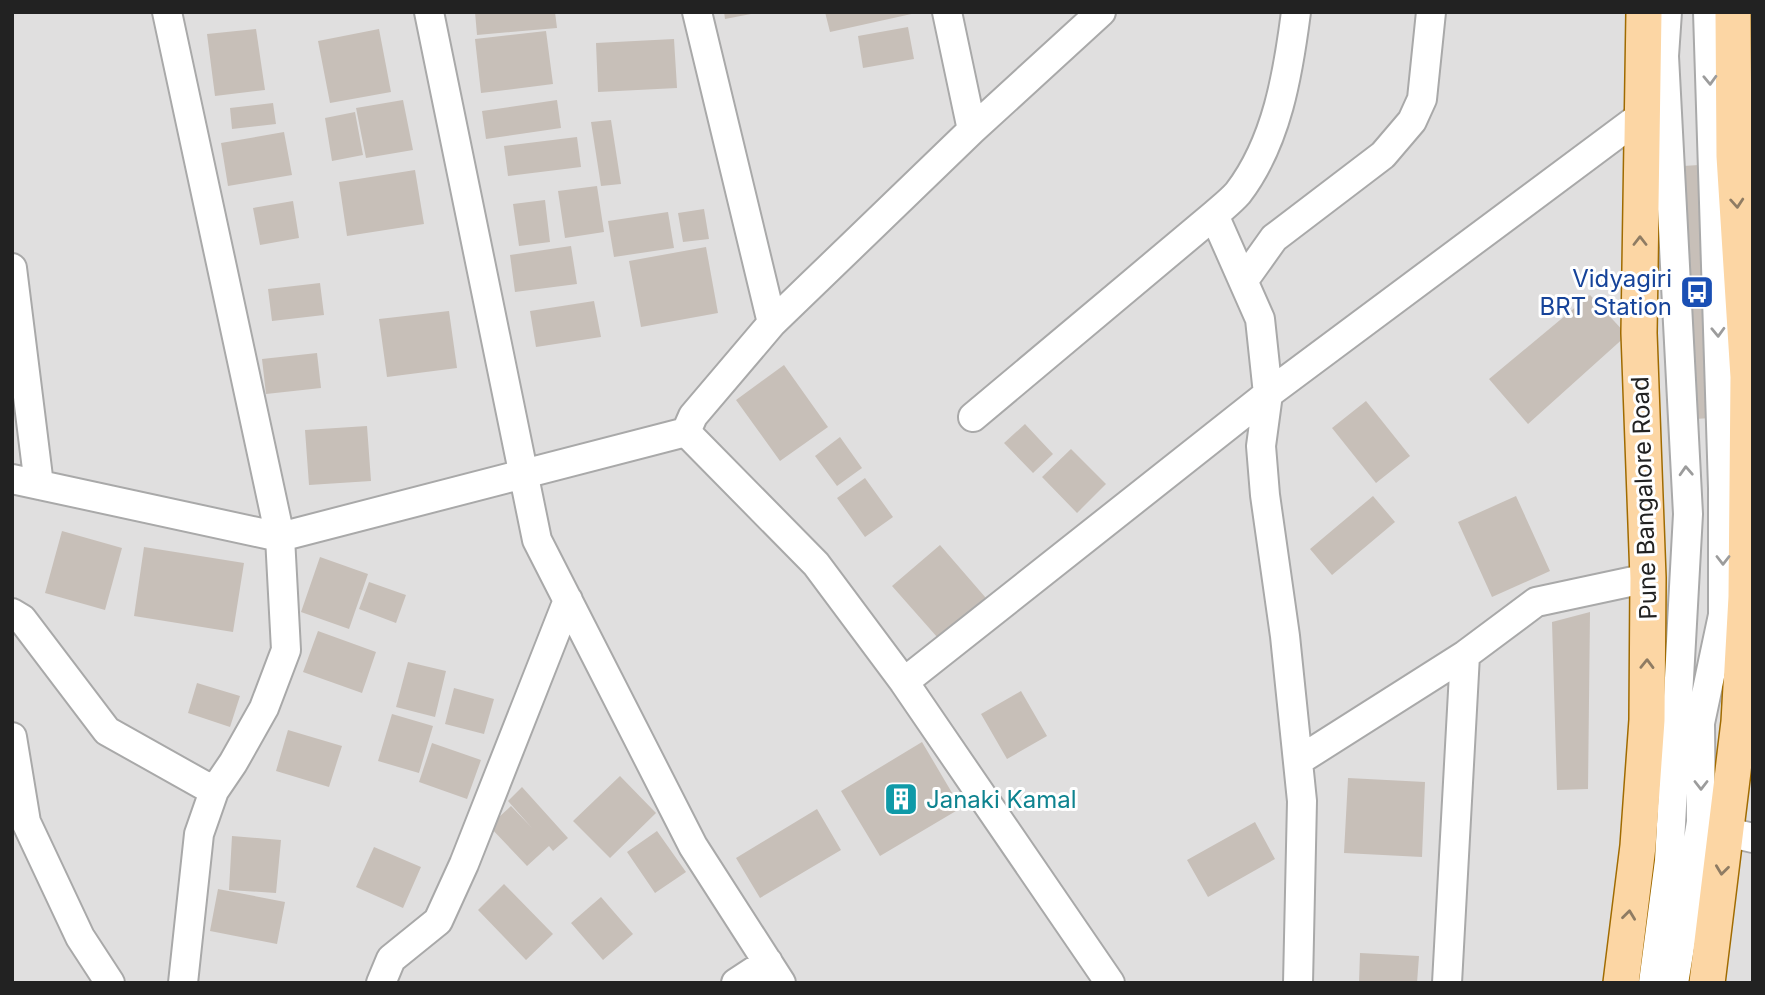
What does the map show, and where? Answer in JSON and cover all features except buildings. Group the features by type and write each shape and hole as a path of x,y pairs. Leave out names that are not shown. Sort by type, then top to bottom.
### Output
{"main road":[{"name":"Pune Bangalore Road","path":"1621,983 1638,846 1675,722 1648,578 1639,333 1644,12"},
{"path":"1707,983 1740,835 1746,716 1748,377 1734,156 1733,12"}],"street":[{"path":"167,12 280,537 286,650 264,708 214,791 199,834 183,983"},
{"path":"429,12 537,540 693,846 774,972 736,983"},
{"path":"697,12 772,323"},
{"path":"947,12 972,130"},
{"path":"687,432 694,416 772,323 972,130 1101,12"},
{"path":"973,417 1236,195 1255,168 1268,137 1288,72 1296,12"},
{"path":"1244,280 1274,238 1383,155 1412,121 1422,99 1431,12"},
{"path":"1653,983 1669,861 1688,514 1664,56 1667,12"},
{"path":"1674,983 1701,822 1675,722 1723,615 1723,488 1708,12"},
{"path":"904,682 1268,394 1641,116"},
{"path":"1214,215 1260,320 1268,394 1261,446 1264,483 1285,636 1302,801 1298,983"},
{"path":"12,268 26,482 280,537 687,432"},
{"path":"687,432 816,564 904,682 1110,983"},
{"path":"1298,761 1465,655 1536,602 1648,578"},
{"path":"381,983 391,959 438,921 464,864 568,600"},
{"path":"12,614 22,620 107,731 214,791"},
{"path":"1447,983 1465,655"},
{"path":"1675,722 1746,716"},
{"path":"12,737 26,822 80,937 110,983"}],"shaded area":[{"path":"12,12 1753,12 1753,983 12,983"}],"place":[{"name":"Vidyagiri BRT Station","path":"1697,292"},
{"name":"Janaki Kamal","path":"901,799"}]}
